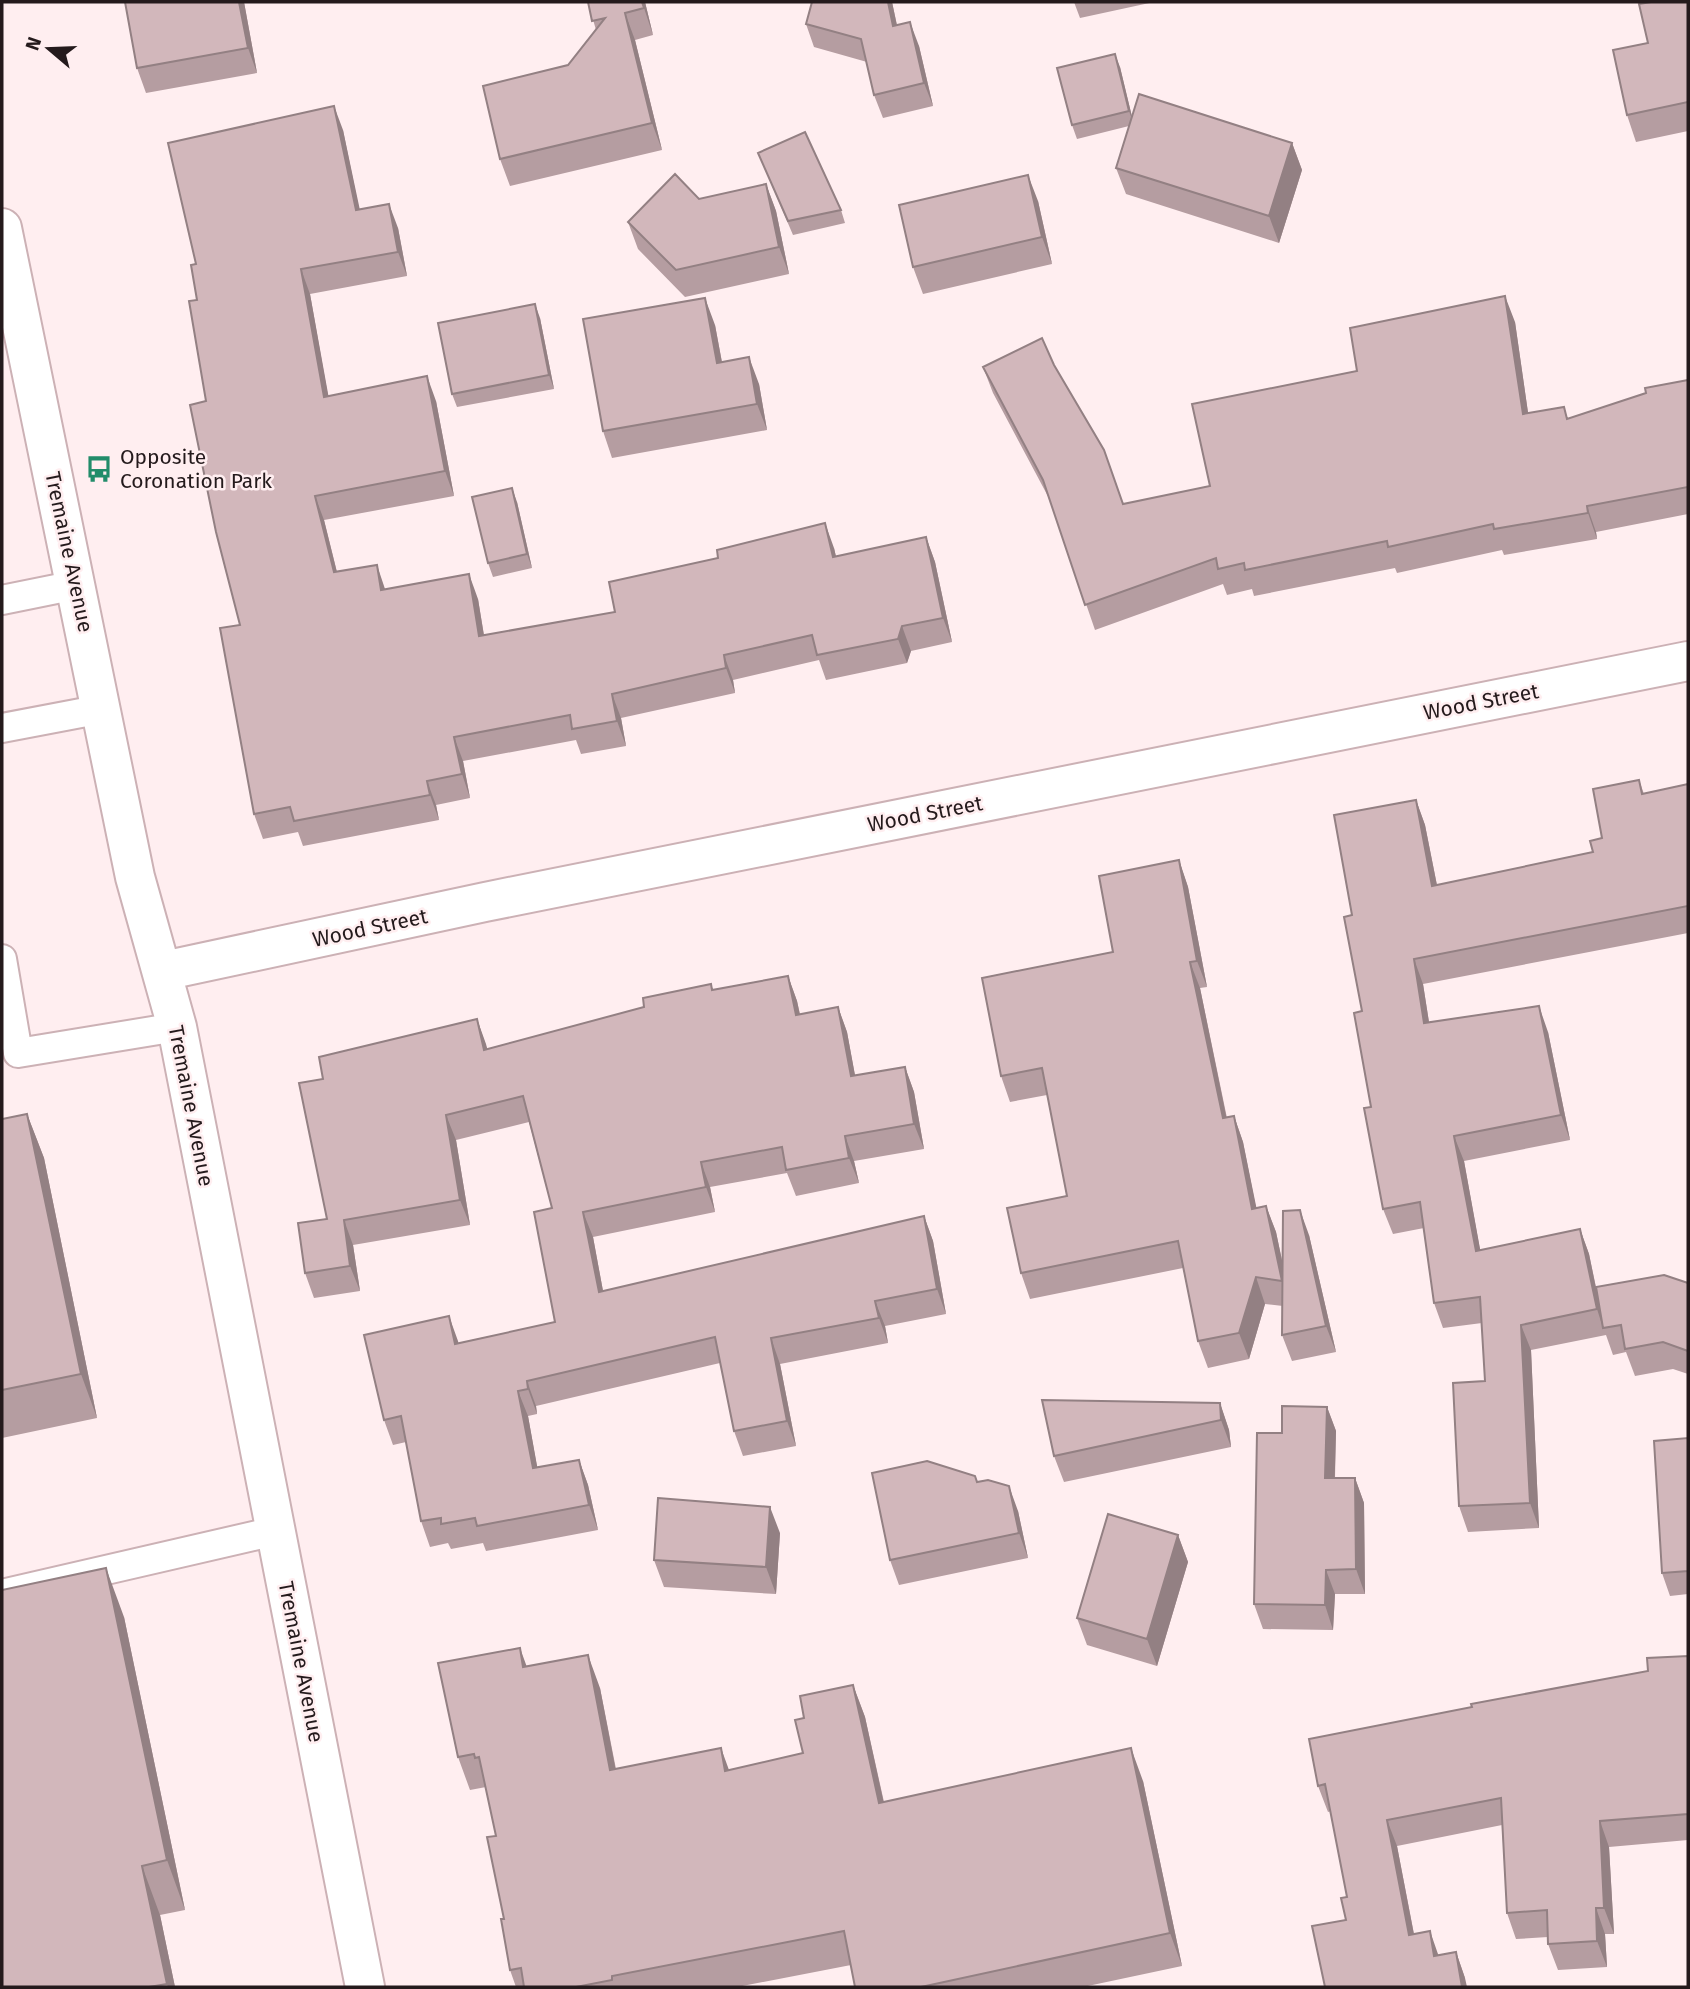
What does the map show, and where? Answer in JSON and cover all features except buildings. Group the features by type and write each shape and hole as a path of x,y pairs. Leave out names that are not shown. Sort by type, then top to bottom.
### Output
{"main road":[{"name":"Tremaine Avenue","path":"2,228 135,877 177,1027 365,1987"},
{"name":"Wood Street","path":"163,971 485,902 1688,661"}],"lane":[{"path":"2,600 76,585"},
{"path":"2,728 102,709"},
{"path":"2,959 18,1053 177,1027"},
{"path":"2,1594 275,1531"}],"place":[{"name":"Opposite Coronation Park","path":"99,469"}]}
